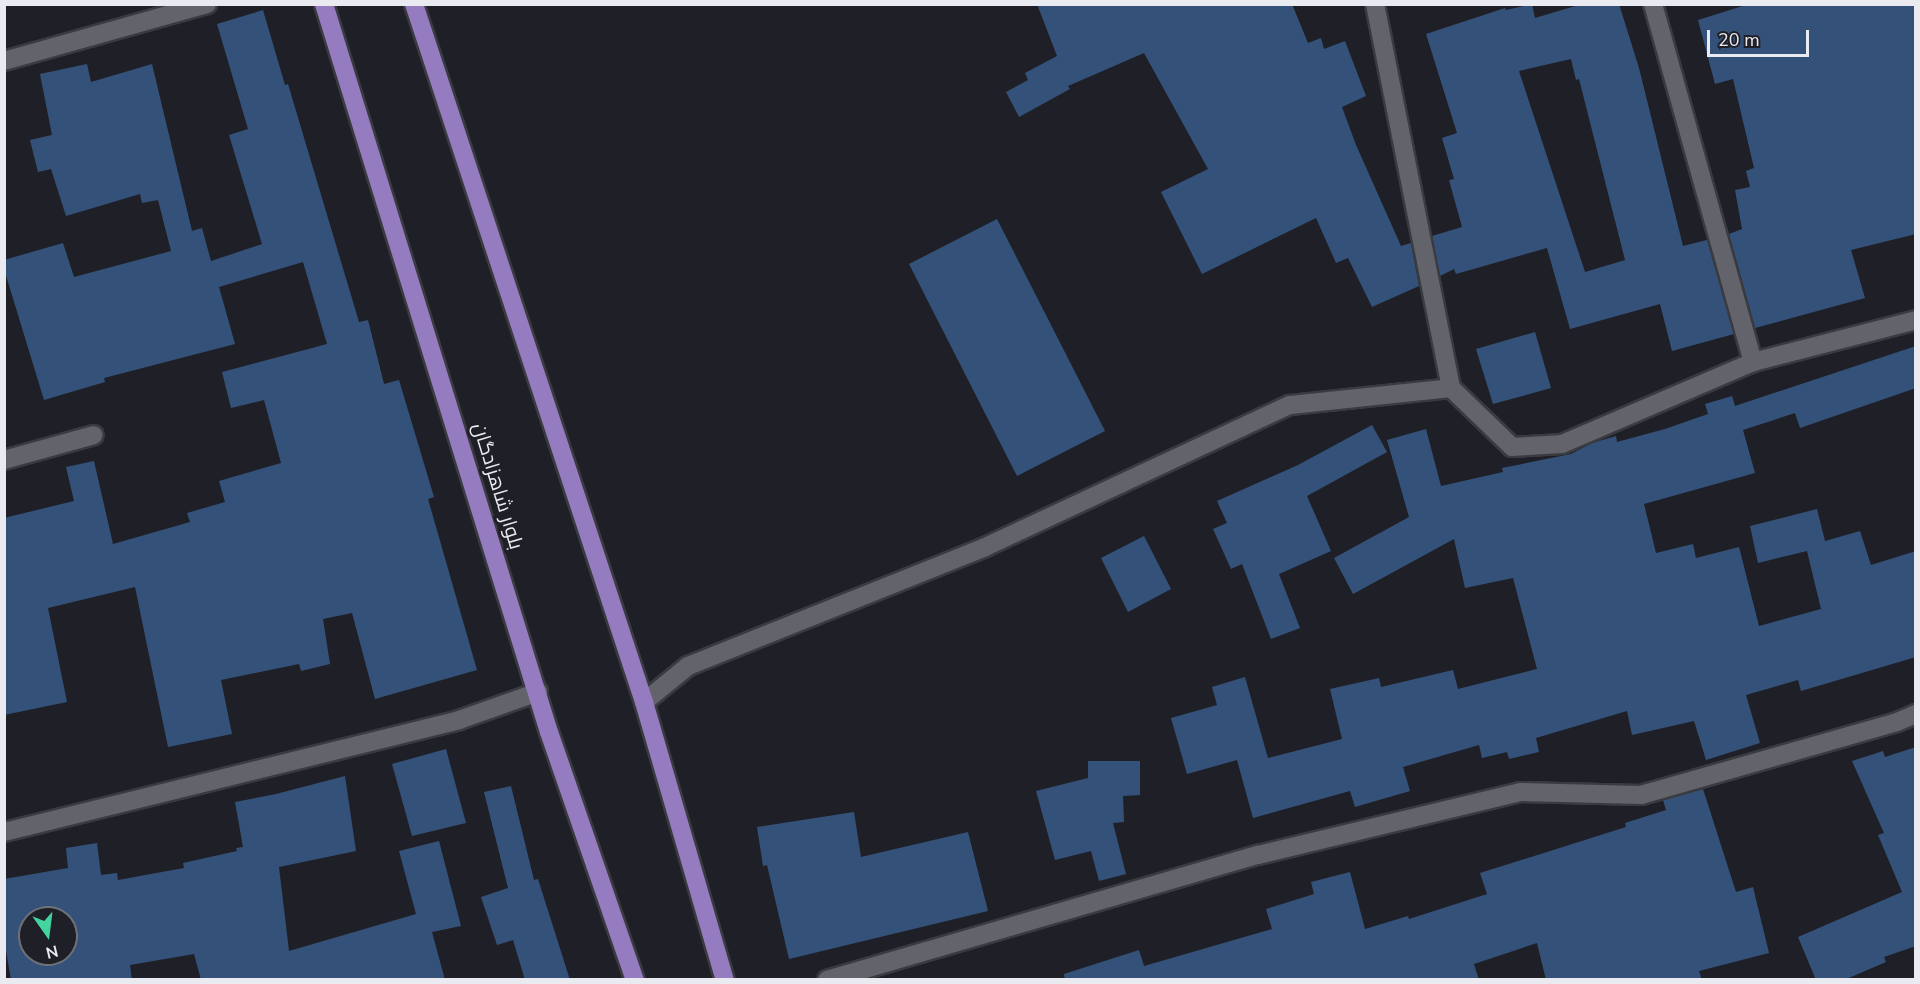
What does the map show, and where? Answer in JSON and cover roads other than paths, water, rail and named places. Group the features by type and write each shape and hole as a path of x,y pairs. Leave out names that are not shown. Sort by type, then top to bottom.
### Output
{"main road":[{"name":"بلوار شاهزادگان","path":"324,4 538,692 635,980"},
{"path":"414,4 644,702 725,980"}],"street":[{"path":"4,61 207,4"},
{"path":"1375,4 1451,388 1512,447 1562,444 1753,362 1916,320"},
{"path":"1653,4 1753,362"},
{"path":"644,702 688,666 985,547 1290,405 1451,388"},
{"path":"4,460 94,435"},
{"path":"4,832 459,720 538,692"},
{"path":"827,980 1269,852 1521,792 1641,795 1898,723 1916,714"}]}
